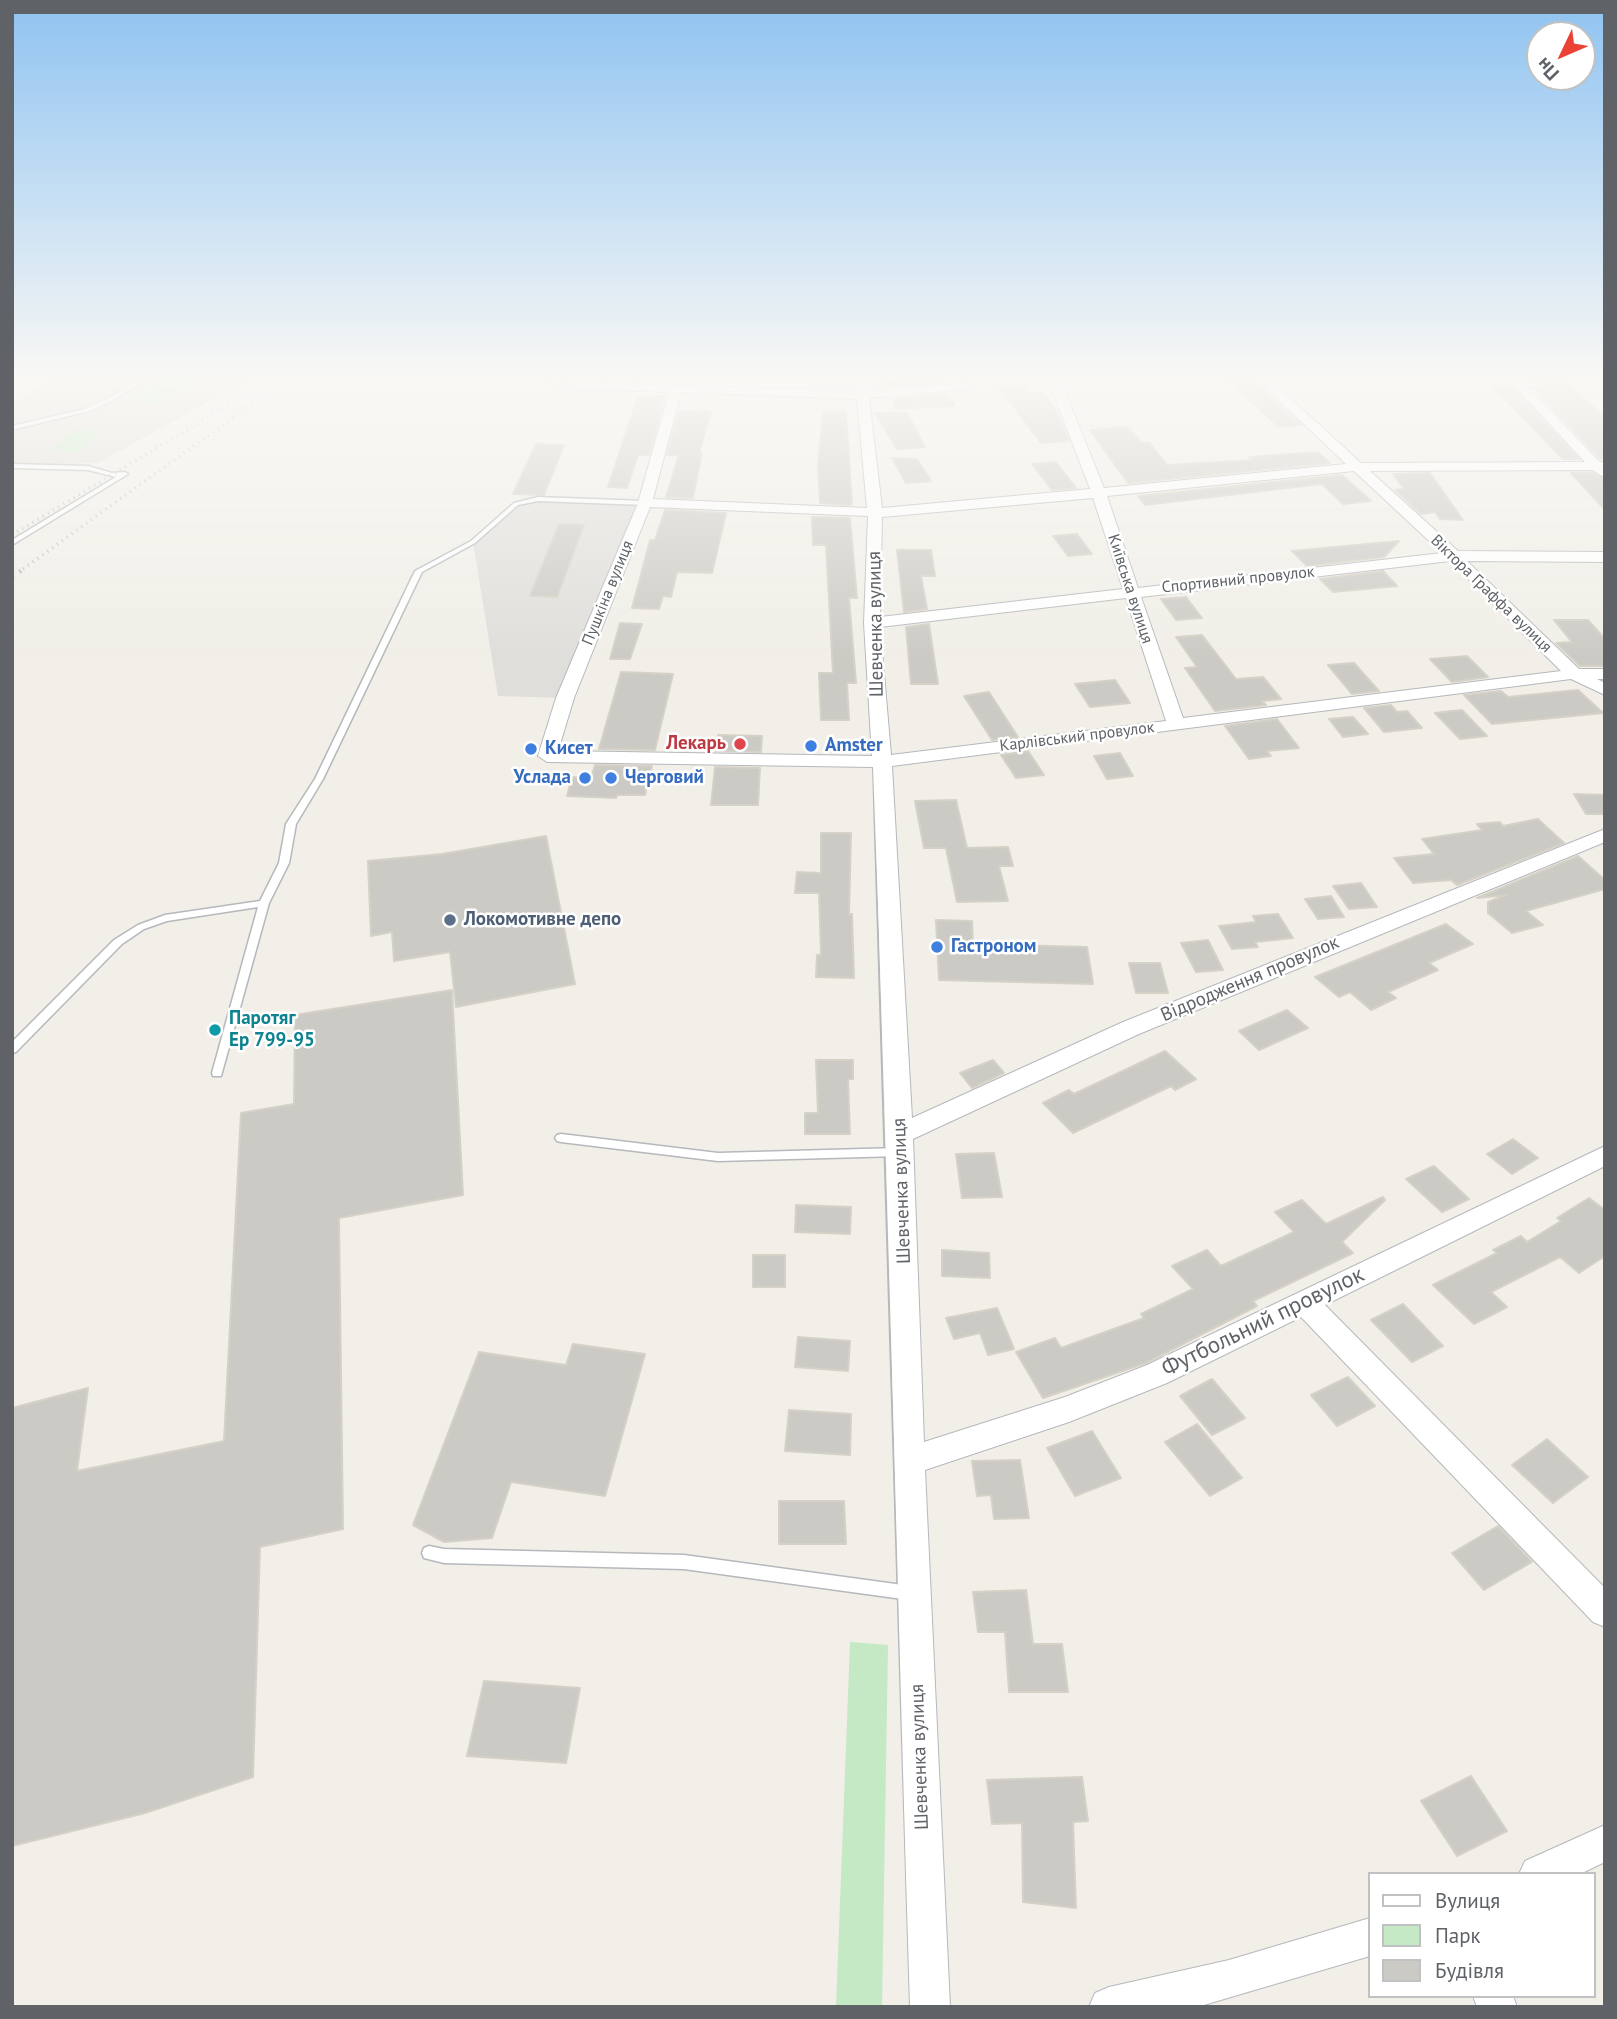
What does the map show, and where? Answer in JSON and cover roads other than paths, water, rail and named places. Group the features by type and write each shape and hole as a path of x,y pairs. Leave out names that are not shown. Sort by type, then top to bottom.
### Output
{"street":[{"name":"Пушкіна вулиця","path":"547,756 565,698 646,503 655,470"},
{"name":"Шевченка вулиця","path":"871,470 875,513 872,623 882,762 901,1143 913,1593 930,2007"},
{"name":"Київська вулиця","path":"1089,470 1176,724"},
{"path":"646,503 896,513 1323,470"},
{"name":"Віктора Граффа вулиця","path":"1360,470 1454,556 1574,674 1605,690"},
{"name":"Спортивний провулок","path":"872,623 1454,556 1605,557"},
{"name":"Карлівський провулок","path":"547,756 882,762 1574,674 1605,674"},
{"name":"Відродження провулок","path":"901,1143 1131,1028 1605,835"},
{"name":"Футбольний провулок","path":"909,1461 1069,1409 1132,1384 1605,1155"},
{"path":"1304,1302 1605,1611"},
{"path":"1542,1872 1605,1843"},
{"path":"1110,2007 1229,1980 1368,1938"}],"lane":[{"path":"12,543 125,474 112,475 96,470"},
{"path":"217,1073 264,903 284,863 291,824 319,779 419,571 473,542 516,504 538,499 646,503"},
{"path":"12,1049 118,942 141,927 166,918 264,903"},
{"path":"561,1138 718,1157 901,1143"},
{"path":"429,1553 444,1556 684,1562 913,1593"}],"railway":[{"path":"12,535 120,470"},
{"path":"23,569 160,470"},
{"path":"12,577 25,568"}],"place":[{"name":"Лекарь","path":"740,744"},
{"name":"Amster","path":"811,746"},
{"name":"Кисет","path":"531,749"},
{"name":"Услада","path":"585,778"},
{"name":"Черговий","path":"611,778"},
{"name":"Локомотивне депо","path":"450,920"},
{"name":"Гастроном","path":"937,947"},
{"name":"Паротяг Ер 799-95","path":"215,1030"}]}
